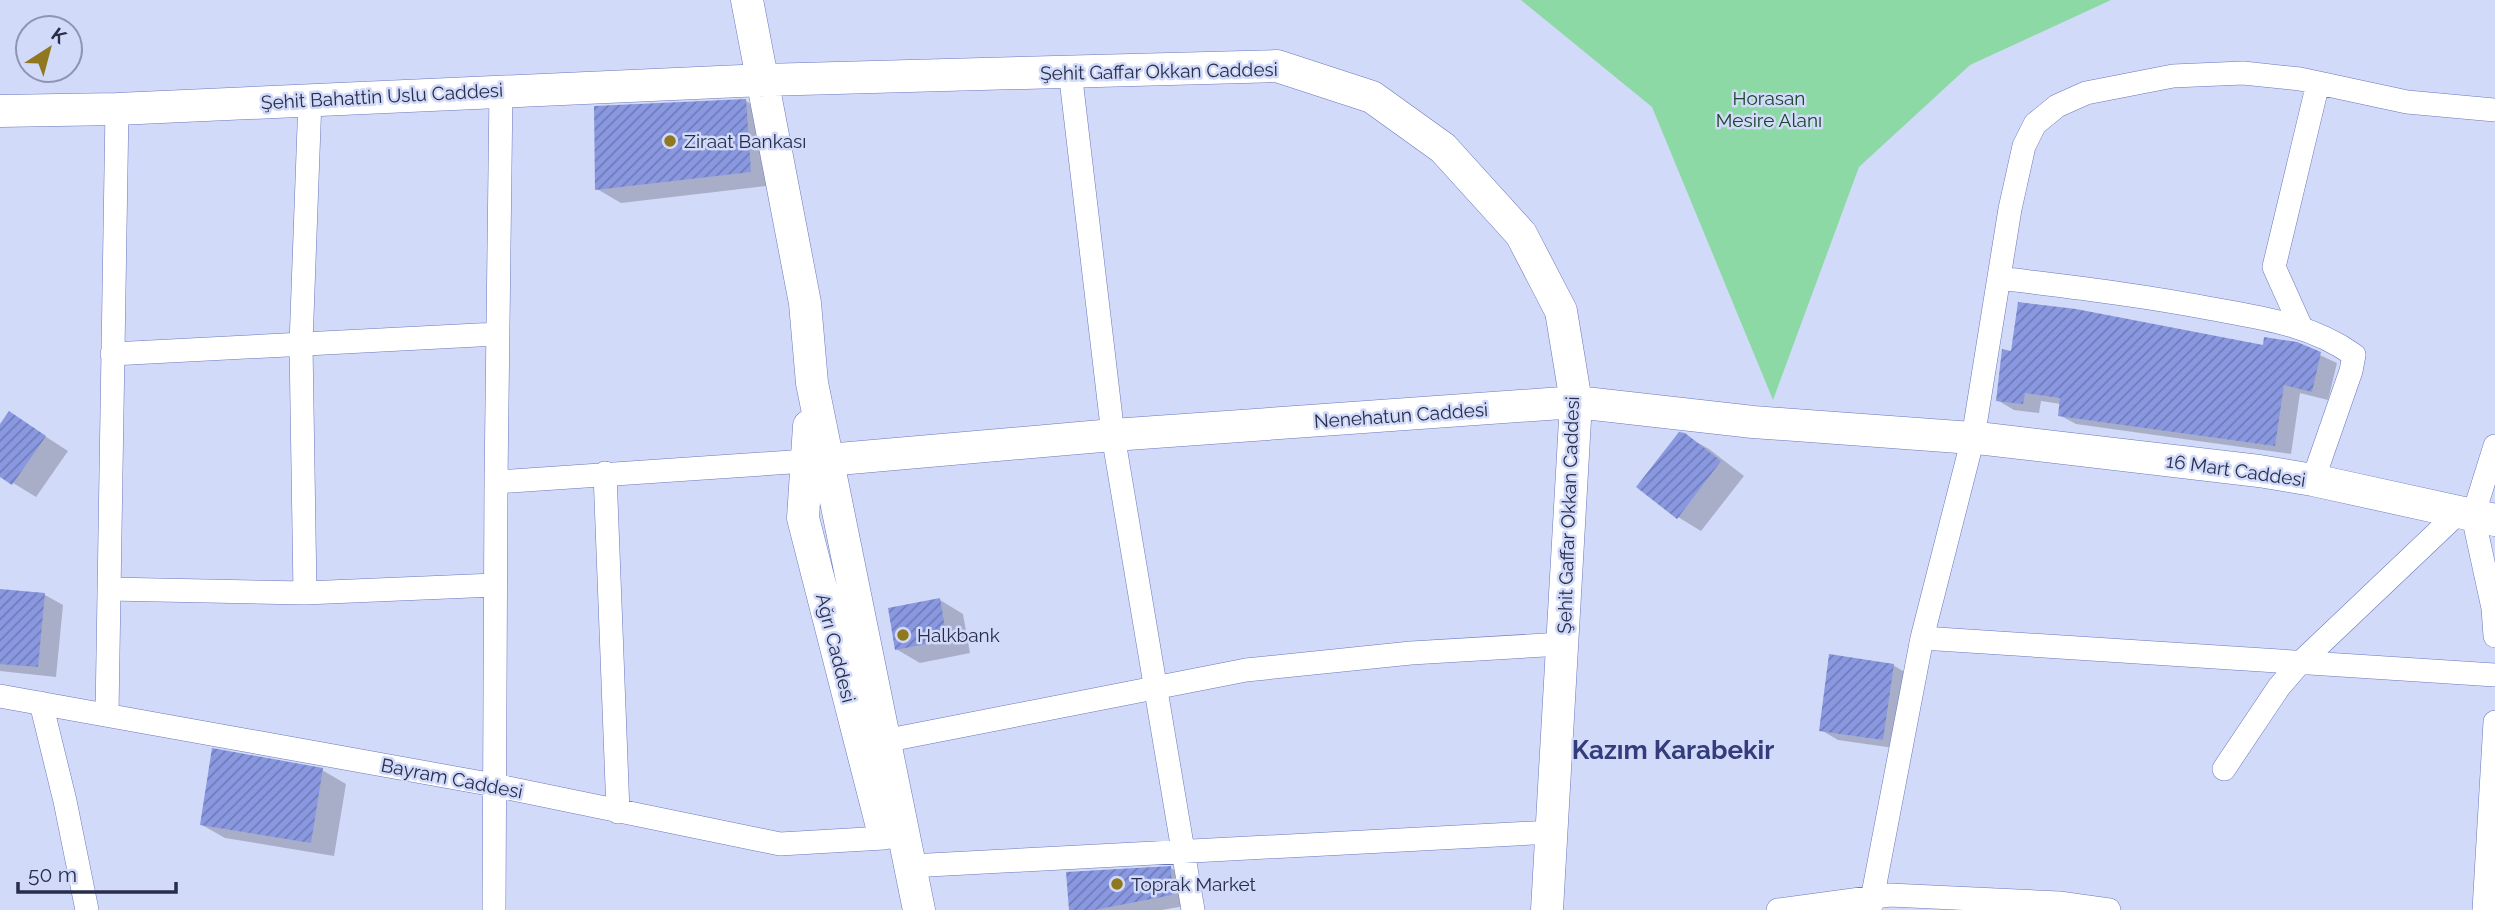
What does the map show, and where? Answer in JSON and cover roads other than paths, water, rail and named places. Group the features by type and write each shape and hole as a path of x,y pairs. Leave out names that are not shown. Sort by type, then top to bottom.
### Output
{"street":[{"name":"Ağrı Caddesi","path":"747,0 805,303 817,460 884,741 898,910"},
{"name":"Şehit Gaffar Okkan Caddesi","path":"764,80 1277,66 1373,97 1443,148 1521,233 1561,311 1576,402 1547,910"},
{"path":"1070,71 1113,435 1193,910"},
{"path":"1871,904 1922,638 1973,439 2010,209 2024,146 2035,124 2057,106 2086,93 2173,76 2243,73 2300,79 2407,102 2495,110"},
{"name":"Şehit Bahattin Uslu Caddesi","path":"0,111 117,109 764,80"},
{"path":"2301,327 2274,267 2318,83"},
{"path":"494,910 501,90"},
{"path":"305,593 301,344 310,99"},
{"path":"107,714 117,109"},
{"path":"1999,278 2180,302 2301,327 2334,341 2354,355 2351,371 2313,480"},
{"path":"112,354 497,334"},
{"name":"Nenehatun Caddesi","path":"817,460 1113,435 1576,402 1753,422 1973,439"},
{"name":"16 Mart Caddesi","path":"1973,439 2259,471 2313,480 2475,516"},
{"path":"2495,446 2475,516 2493,608 2495,636"},
{"name":"Ağrı Caddesi","path":"817,460 803,518 894,837 910,866 919,910"},
{"path":"496,482 817,460"},
{"path":"605,473 618,812"},
{"path":"2224,769 2279,687 2298,664 2475,516"},
{"path":"109,589 305,593 495,584"},
{"path":"1922,638 2495,675"},
{"path":"884,741 1246,670 1384,656 1562,644"},
{"name":"Bayram Caddesi","path":"0,696 494,785 780,844 894,837"},
{"path":"41,703 88,910"},
{"path":"2484,910 2495,722"},
{"path":"910,866 1552,832"},
{"path":"1778,910 1871,904 1890,895 2059,903 2109,910"}],"place":[{"name":"Ziraat Bankası","path":"670,141"},
{"name":"Halkbank","path":"903,635"},
{"name":"Toprak Market","path":"1117,884"}],"district":[{"name":"Kazım Karabekir","path":"1673,750"}],"park label":[{"name":"Horasan Mesire Alanı","path":"1769,109"}]}
